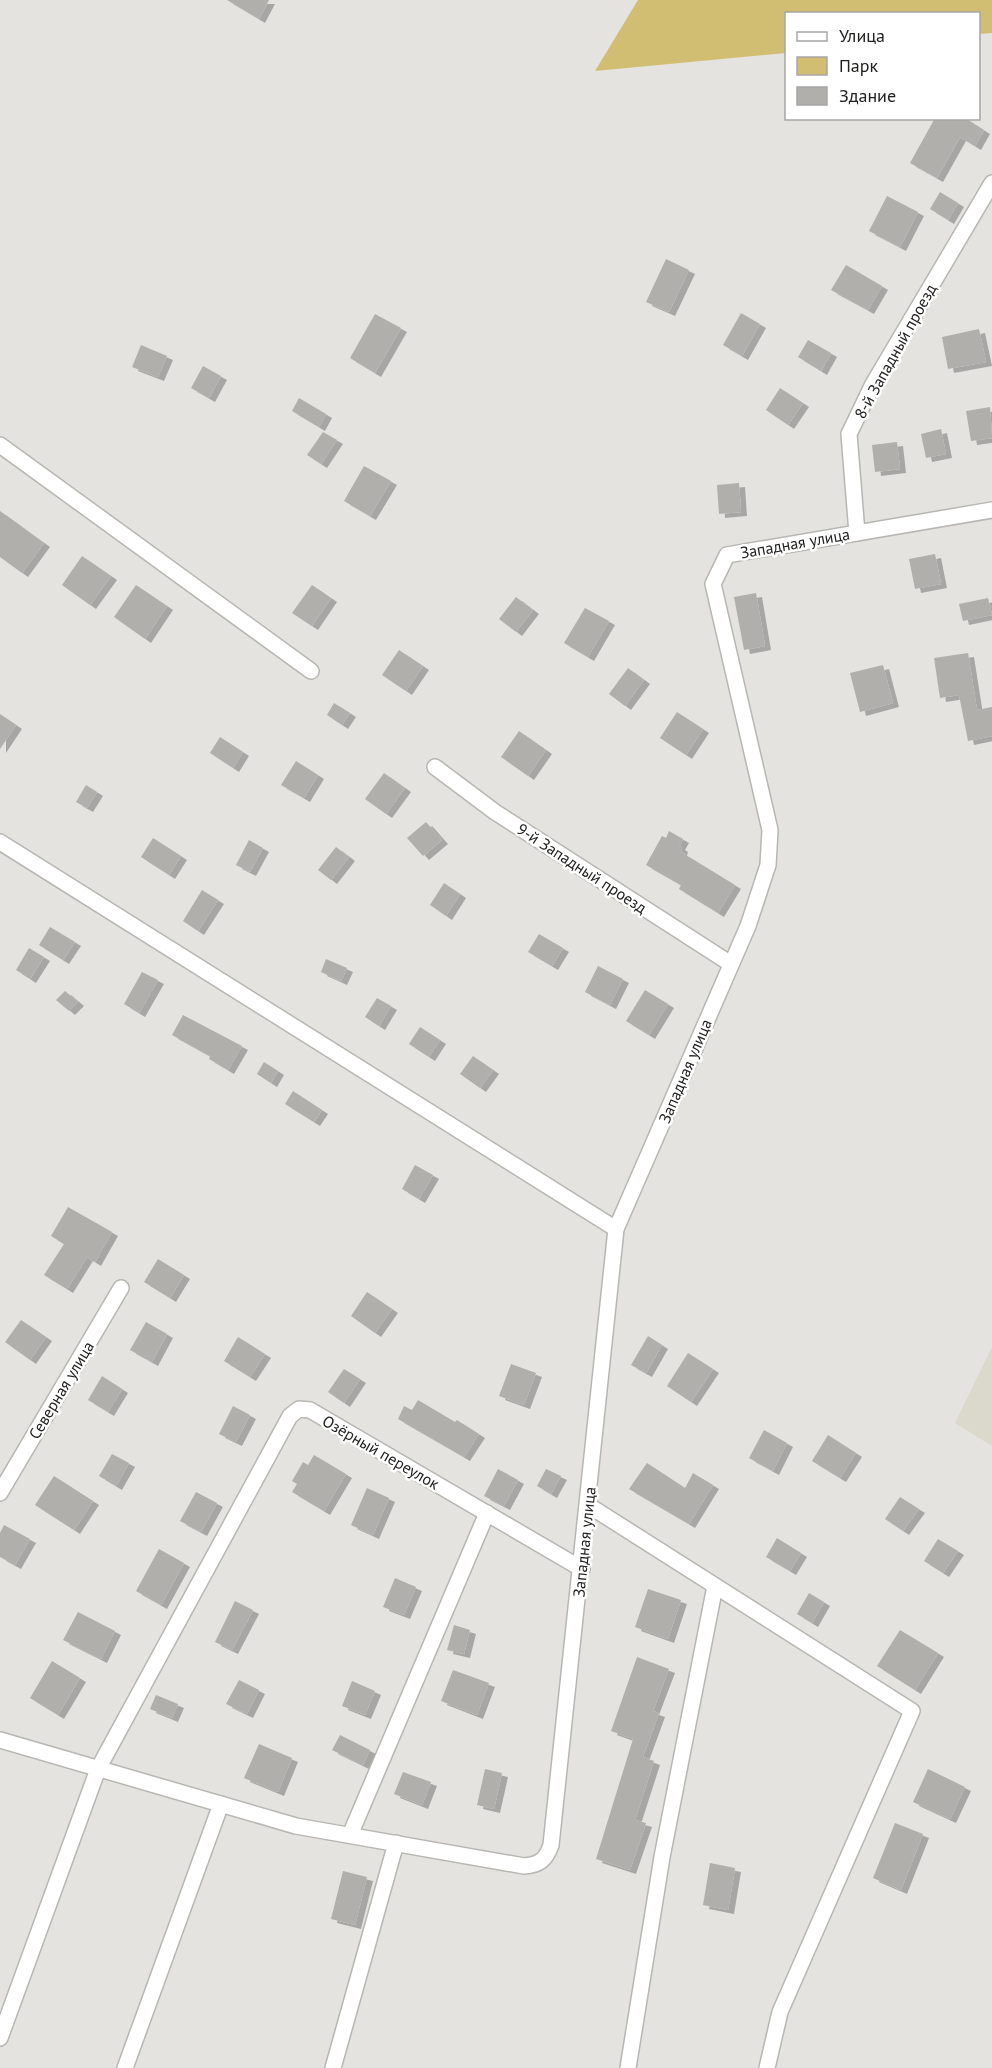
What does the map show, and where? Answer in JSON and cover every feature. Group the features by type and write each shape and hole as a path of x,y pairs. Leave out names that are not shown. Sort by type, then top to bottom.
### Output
{"street":[{"name":"8-й Западный проезд","path":"857,533 849,434 873,384 992,183"},
{"path":"0,445 311,671"},
{"name":"Западная улица","path":"396,1843 524,1866 541,1862 548,1855 551,1845 582,1569 616,1229 748,926 768,865 770,830 713,584 727,555 992,510"},
{"name":"9-й Западный проезд","path":"435,767 495,812 731,964"},
{"path":"0,842 616,1229"},
{"name":"Северная улица","path":"0,1493 121,1288"},
{"name":"Озёрный переулок","path":"98,1769 290,1416 299,1409 310,1410 487,1513"},
{"path":"588,1505 912,1711 780,2012 767,2068"},
{"path":"350,1835 487,1513 582,1569"},
{"path":"628,2068 662,1857 715,1586"},
{"path":"0,1740 296,1826 396,1843 333,2068"},
{"path":"0,2038 98,1769"},
{"path":"125,2068 222,1804"}],"shaded area":[{"path":"992,1347 992,1446 955,1423"}],"green space":[{"path":"638,0 992,0 992,33 980,34 980,12 785,12 785,53 595,71"}],"building":[{"path":"227,0 269,0 259,19"},
{"path":"934,120 968,120 984,130 975,146 960,137 937,178 910,163"},
{"path":"940,192 958,203 948,220 930,209"},
{"path":"887,196 918,212 900,247 869,231"},
{"path":"666,259 689,270 669,312 646,302"},
{"path":"846,265 882,286 868,310 831,290"},
{"path":"741,313 760,324 742,356 723,345"},
{"path":"375,314 401,328 375,373 350,358"},
{"path":"979,329 986,362 948,369 942,337"},
{"path":"808,340 831,353 821,371 798,357"},
{"path":"141,345 167,356 158,377 132,367"},
{"path":"203,366 221,376 209,398 191,388"},
{"path":"780,388 803,403 788,425 766,410"},
{"path":"299,398 326,414 319,427 292,411"},
{"path":"990,407 992,438 971,441 966,411"},
{"path":"941,429 946,454 926,458 921,434"},
{"path":"323,432 337,440 321,464 307,455"},
{"path":"897,442 900,469 875,472 872,445"},
{"path":"364,466 391,481 370,516 344,501"},
{"path":"739,483 741,512 719,514 717,485"},
{"path":"0,511 44,543 22,573 0,557"},
{"path":"935,554 941,584 915,589 909,559"},
{"path":"82,556 111,576 90,605 62,585"},
{"path":"136,585 167,606 145,639 114,617"},
{"path":"312,585 331,598 312,626 292,613"},
{"path":"756,593 765,646 744,650 734,597"},
{"path":"516,597 533,610 516,632 499,619"},
{"path":"988,598 992,615 963,621 959,604"},
{"path":"585,608 609,621 588,657 564,643"},
{"path":"399,650 423,666 406,691 382,675"},
{"path":"968,653 977,710 992,707 992,736 968,741 959,695 940,698 934,658"},
{"path":"883,665 893,703 860,712 850,673"},
{"path":"628,668 644,680 625,706 609,694"},
{"path":"334,703 350,713 342,725 327,715"},
{"path":"677,712 703,729 686,755 660,738"},
{"path":"0,714 16,725 0,749"},
{"path":"519,731 546,750 528,776 501,757"},
{"path":"220,737 243,752 233,768 210,753"},
{"path":"296,761 318,775 304,798 281,785"},
{"path":"384,773 405,788 386,814 365,799"},
{"path":"86,785 97,792 87,808 76,802"},
{"path":"426,822 442,840 423,856 407,838"},
{"path":"669,831 683,839 679,846 682,848 681,852 735,885 718,913 679,889 681,885 646,865 662,836 666,838"},
{"path":"153,838 181,856 169,875 141,857"},
{"path":"249,840 263,848 250,872 236,865"},
{"path":"336,847 349,857 331,880 318,870"},
{"path":"444,883 460,894 446,916 430,905"},
{"path":"202,890 218,900 198,931 183,921"},
{"path":"50,927 75,942 63,960 39,945"},
{"path":"539,934 563,948 552,966 528,952"},
{"path":"29,948 44,957 30,979 16,970"},
{"path":"326,959 347,968 341,981 321,972"},
{"path":"598,966 623,979 610,1005 585,992"},
{"path":"142,972 158,980 139,1013 124,1004"},
{"path":"645,990 668,1004 649,1035 626,1021"},
{"path":"65,991 78,1002 69,1011 56,1000"},
{"path":"377,998 391,1006 379,1026 365,1017"},
{"path":"183,1015 242,1046 228,1070 209,1059 210,1056 172,1035"},
{"path":"420,1027 440,1040 429,1057 409,1044"},
{"path":"473,1056 493,1070 480,1088 460,1074"},
{"path":"264,1062 278,1071 271,1083 257,1074"},
{"path":"293,1091 322,1110 314,1122 285,1104"},
{"path":"415,1165 433,1175 419,1199 402,1189"},
{"path":"68,1207 112,1232 95,1262 87,1257 67,1289 44,1275 64,1244 51,1236"},
{"path":"158,1259 184,1275 170,1298 144,1282"},
{"path":"367,1292 392,1309 375,1333 351,1316"},
{"path":"21,1320 46,1337 30,1360 5,1342"},
{"path":"146,1322 167,1334 152,1362 130,1350"},
{"path":"648,1336 662,1345 646,1373 631,1365"},
{"path":"238,1337 265,1354 250,1377 224,1361"},
{"path":"688,1353 713,1369 691,1402 667,1386"},
{"path":"511,1364 536,1373 524,1405 499,1396"},
{"path":"344,1369 360,1379 344,1403 328,1392"},
{"path":"102,1376 122,1389 108,1412 88,1400"},
{"path":"418,1400 479,1434 464,1457 398,1419 404,1406 412,1410"},
{"path":"233,1406 250,1415 236,1442 219,1434"},
{"path":"764,1430 787,1443 773,1471 749,1458"},
{"path":"828,1435 856,1453 840,1478 812,1461"},
{"path":"112,1454 129,1463 116,1486 99,1476"},
{"path":"314,1455 346,1474 324,1511 292,1492 297,1484 292,1481 303,1462 308,1465"},
{"path":"647,1463 685,1488 693,1473 713,1485 689,1524 629,1489"},
{"path":"498,1469 518,1480 504,1506 484,1496"},
{"path":"546,1469 561,1476 551,1494 537,1486"},
{"path":"54,1476 93,1501 74,1530 35,1505"},
{"path":"367,1488 389,1498 373,1535 351,1525"},
{"path":"196,1492 217,1503 201,1532 180,1521"},
{"path":"900,1497 919,1509 903,1531 885,1519"},
{"path":"4,1525 30,1539 15,1565 0,1557 0,1533"},
{"path":"777,1538 801,1553 790,1571 766,1557"},
{"path":"938,1539 958,1551 943,1573 924,1561"},
{"path":"159,1549 184,1563 161,1605 136,1591"},
{"path":"395,1578 416,1587 404,1615 383,1607"},
{"path":"648,1589 681,1600 668,1639 635,1627"},
{"path":"809,1593 824,1602 812,1623 797,1614"},
{"path":"235,1601 253,1610 232,1650 215,1642"},
{"path":"78,1612 115,1631 101,1659 63,1640"},
{"path":"454,1625 470,1630 464,1654 447,1650"},
{"path":"900,1630 938,1653 915,1690 877,1666"},
{"path":"637,1657 669,1669 653,1711 659,1713 643,1757 654,1761 635,1820 646,1823 630,1870 596,1859 633,1739 611,1731"},
{"path":"52,1661 80,1678 58,1715 30,1698"},
{"path":"453,1670 489,1683 477,1715 441,1701"},
{"path":"239,1680 259,1690 247,1714 226,1704"},
{"path":"352,1681 375,1691 365,1715 342,1706"},
{"path":"156,1695 178,1704 172,1718 150,1709"},
{"path":"340,1735 370,1750 363,1765 332,1750"},
{"path":"259,1744 292,1758 278,1792 244,1778"},
{"path":"485,1769 502,1773 494,1809 477,1805"},
{"path":"928,1769 965,1787 950,1819 913,1802"},
{"path":"403,1772 431,1782 422,1805 394,1794"},
{"path":"895,1823 923,1834 901,1890 873,1878"},
{"path":"710,1863 735,1868 728,1910 703,1905"},
{"path":"343,1871 367,1877 355,1925 331,1919"}]}
